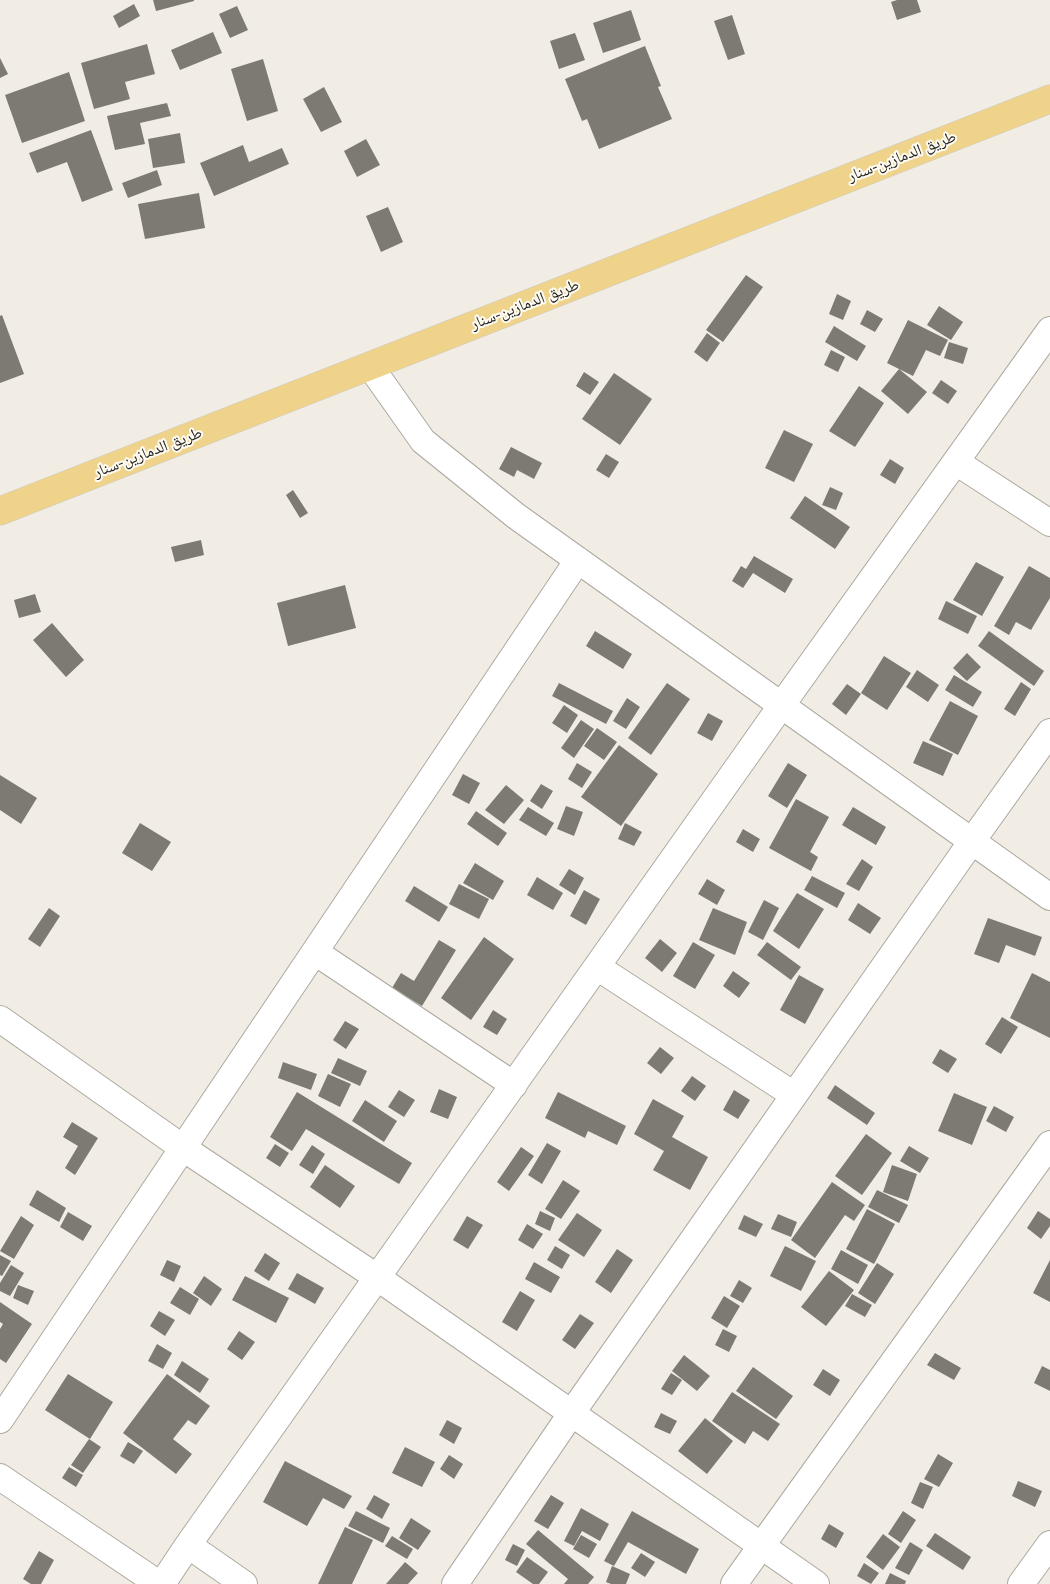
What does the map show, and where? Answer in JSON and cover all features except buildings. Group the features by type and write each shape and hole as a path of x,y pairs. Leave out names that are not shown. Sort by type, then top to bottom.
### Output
{"highway":[{"name":"طريق الدمازين-سنار","path":"0,511 1050,99"}],"street":[{"path":"0,1477 160,1584 781,706 1050,330"},
{"path":"370,366 423,441 516,516 1050,897"},
{"path":"956,462 1050,524"},
{"path":"0,1420 7,1393 183,1148 578,560"},
{"path":"455,1584 571,1414 1050,732"},
{"path":"315,952 514,1085"},
{"path":"597,968 794,1095"},
{"path":"0,1019 183,1148 378,1278 816,1584"},
{"path":"734,1584 1050,1144"},
{"path":"1021,1584 1050,1544"},
{"path":"188,1545 244,1584"}]}
